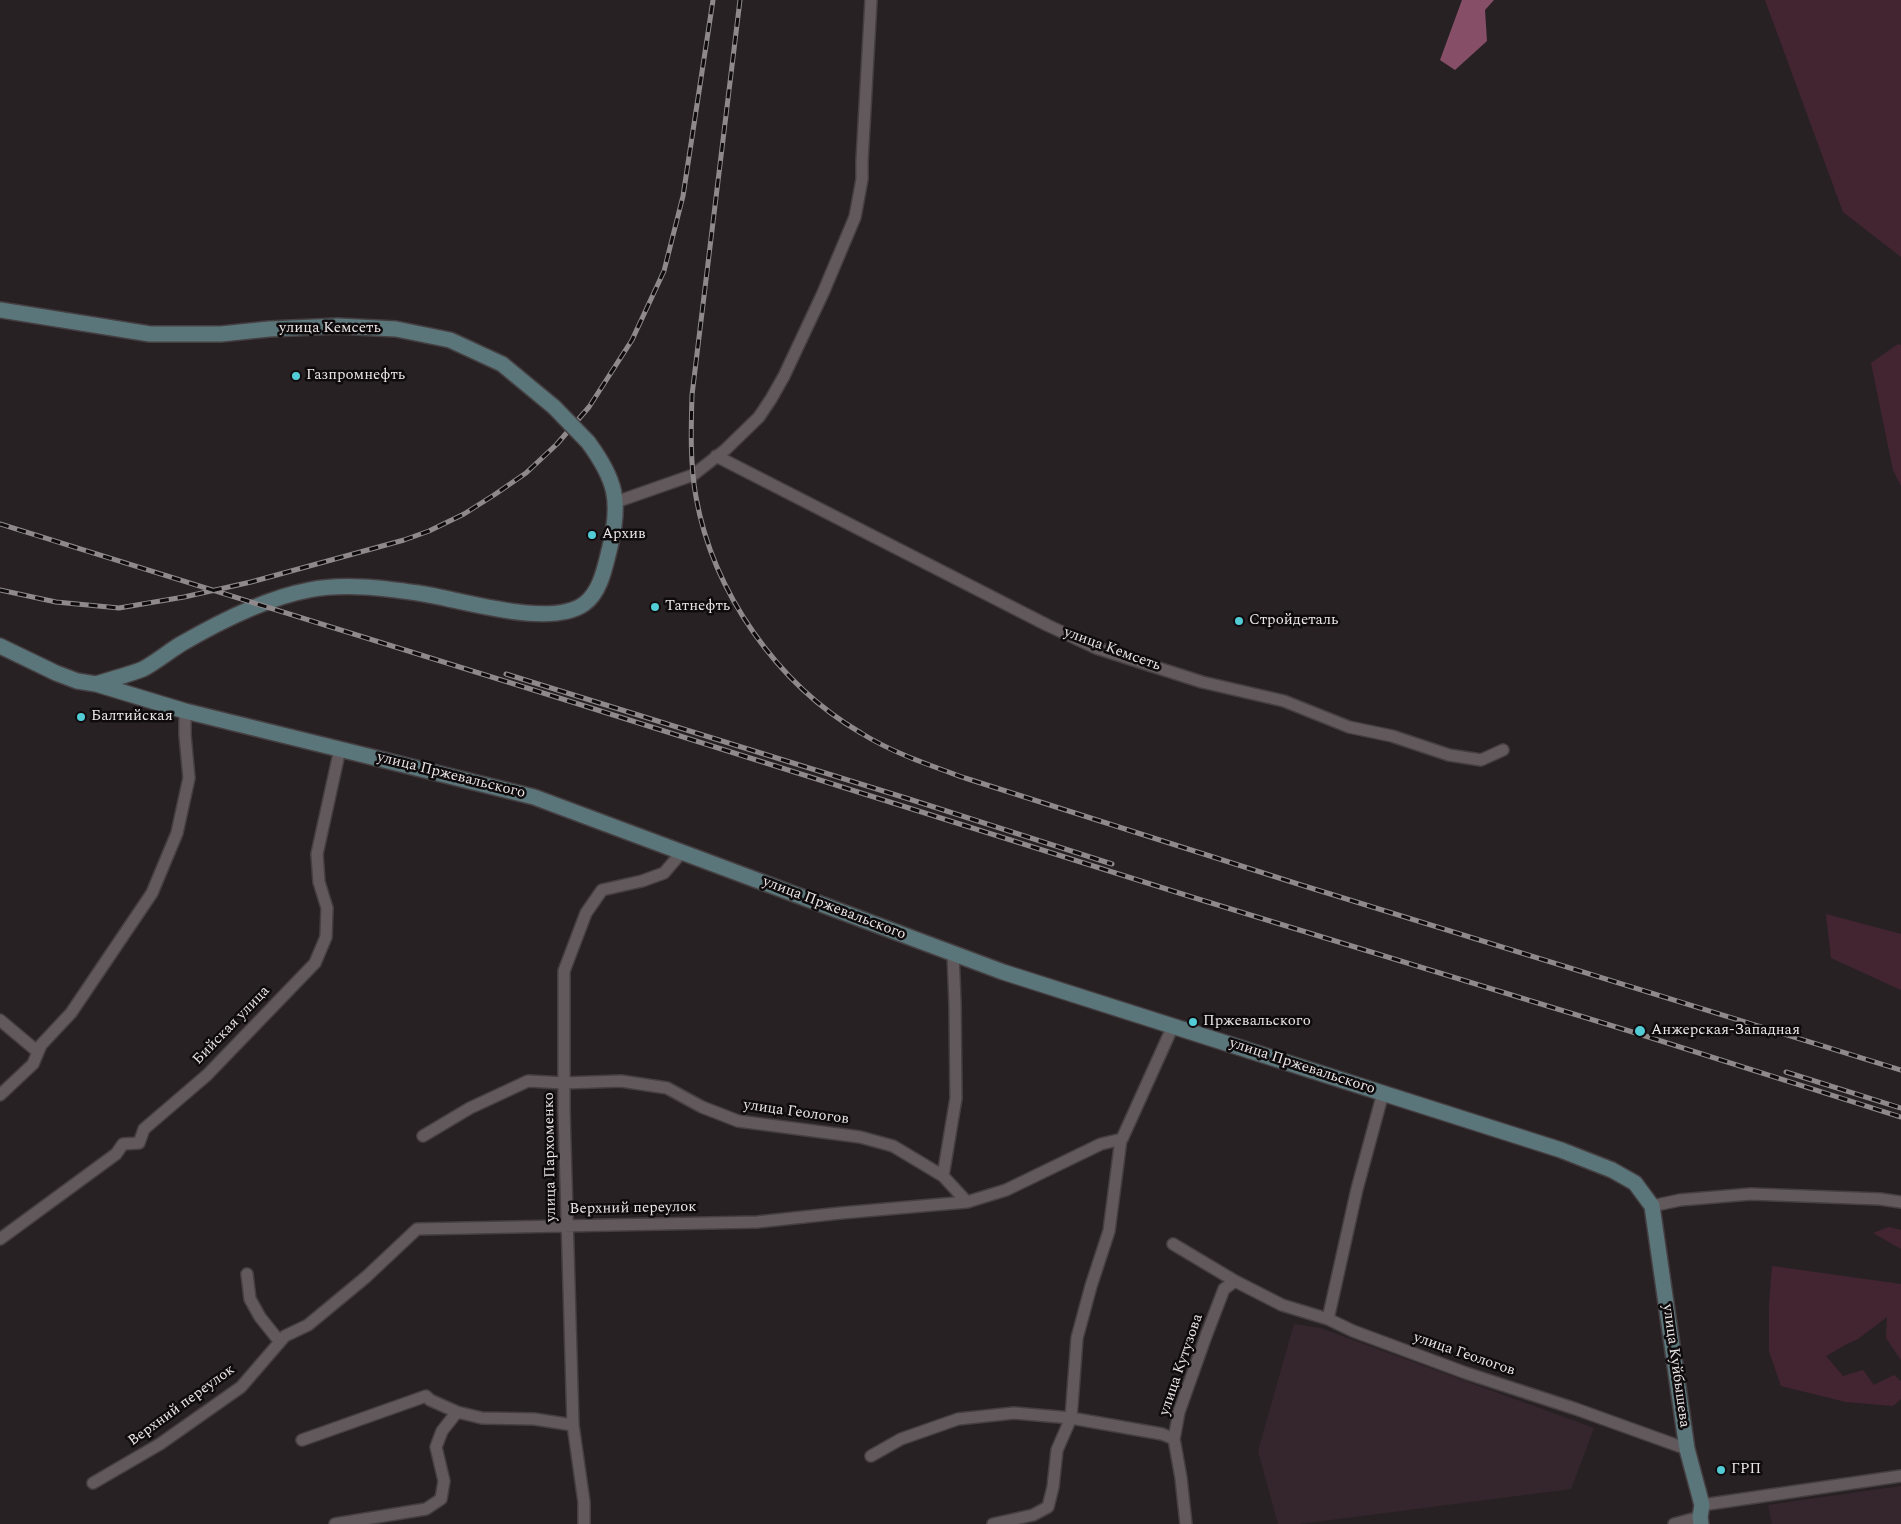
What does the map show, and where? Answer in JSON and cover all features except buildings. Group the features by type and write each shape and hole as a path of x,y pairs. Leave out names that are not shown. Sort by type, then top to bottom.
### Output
{"street":[{"path":"616,502 693,475 721,453 759,417 771,399 823,293 855,217 862,179 871,0"},
{"name":"улица Кемсеть","path":"0,310 150,334 221,334 269,329 338,326 396,329 450,340 502,364 554,407 588,442 605,467 612,484 616,502 611,541 601,580 590,600 577,609 566,613 530,614 401,590 322,588 275,598 182,644 143,668 96,684"},
{"name":"улица Кемсеть","path":"721,453 1047,625 1096,648 1202,682 1284,701 1349,727 1392,736 1449,755 1481,760 1503,750"},
{"name":"улица Пржевальского","path":"0,646 56,674 77,681 96,684 185,711 534,796 1003,972 1561,1150 1612,1170 1635,1183 1652,1206"},
{"path":"0,1095 32,1064 41,1045 71,1013 152,893 177,833 189,778 185,711"},
{"name":"Бийская улица","path":"0,1239 116,1154 123,1144 139,1143 144,1129 207,1074 315,963 326,937 326,908 319,882 317,854 340,749"},
{"name":"улица Пархоменко","path":"584,1524 584,1502 573,1425 564,1083 564,971 586,912 602,890 664,874 682,852"},
{"path":"943,1176 956,1098 953,954"},
{"path":"0,1020 38,1052"},
{"path":"993,1524 1033,1515 1048,1507 1053,1487 1057,1450 1071,1418 1077,1338 1109,1231 1122,1139 1173,1026"},
{"name":"улица Геологов","path":"423,1136 470,1108 528,1081 564,1083 621,1081 668,1088 702,1107 738,1121 860,1137 893,1146 943,1176 967,1202"},
{"path":"1328,1319 1357,1189 1383,1093"},
{"path":"967,1202 1006,1190 1101,1144 1122,1139"},
{"path":"1652,1206 1680,1200 1751,1194 1880,1199 1901,1202"},
{"name":"Верхний переулок","path":"93,1483 160,1444 241,1387 285,1336 308,1325 366,1277 417,1228 757,1222 841,1212 967,1202"},
{"name":"улица Куйбышева","path":"1652,1206 1687,1449 1701,1515"},
{"name":"улица Геологов","path":"1173,1244 1235,1281 1282,1305 1328,1319 1353,1331 1466,1373 1576,1409 1687,1449"},
{"path":"247,1274 250,1299 260,1317 280,1342"},
{"name":"улица Кутузова","path":"1186,1524 1174,1439 1180,1412 1224,1289 1235,1281"},
{"path":"302,1440 426,1396 430,1400 457,1412 482,1418 534,1419 573,1425"},
{"path":"335,1524 426,1509 441,1499 444,1481 436,1447 442,1431 457,1412"},
{"path":"871,1456 901,1439 958,1419 1014,1413 1071,1418 1162,1434 1174,1439"},
{"path":"1674,1524 1701,1515 1901,1476"}],"shaded area":[{"path":"1462,0 1494,0 1485,10 1487,41 1455,70 1440,60"},
{"path":"1765,0 1901,0 1901,257 1843,212"},
{"path":"1898,344 1901,345 1901,486 1893,470 1871,363"},
{"path":"1826,914 1901,934 1901,990 1831,958"},
{"path":"1889,1227 1901,1230 1901,1249 1873,1233"},
{"path":"1772,1266 1901,1284 1901,1360 1886,1338 1887,1317 1858,1339 1826,1356 1843,1376 1863,1370 1874,1385 1894,1375 1901,1381 1901,1399 1893,1406 1846,1402 1781,1386 1769,1351 1769,1305"},
{"path":"1294,1324 1320,1328 1594,1428 1571,1489 1299,1524 1278,1524 1258,1451"},
{"path":"1901,1486 1901,1524 1772,1524 1768,1505"}],"railway":[{"path":"0,590 56,602 119,608 184,597 251,582 404,540 429,531 464,514 526,473 557,444 589,407 632,340 664,271 683,196 713,0"},
{"path":"740,0 692,395 691,434 693,472 696,497 717,567 753,632 776,662 802,689 830,713 873,740 912,758 965,778 1298,884 1901,1070"},
{"path":"0,524 1901,1117"},
{"path":"506,674 1112,864"},
{"path":"1786,1072 1901,1108"}],"place":[{"name":"Газпромнефть","path":"296,376"},
{"name":"Архив","path":"592,535"},
{"name":"Татнефть","path":"655,607"},
{"name":"Стройдеталь","path":"1239,621"},
{"name":"Балтийская","path":"81,717"},
{"name":"Пржевальского","path":"1193,1022"},
{"name":"Анжерская-Западная","path":"1640,1031"},
{"name":"ГРП","path":"1721,1470"}]}
